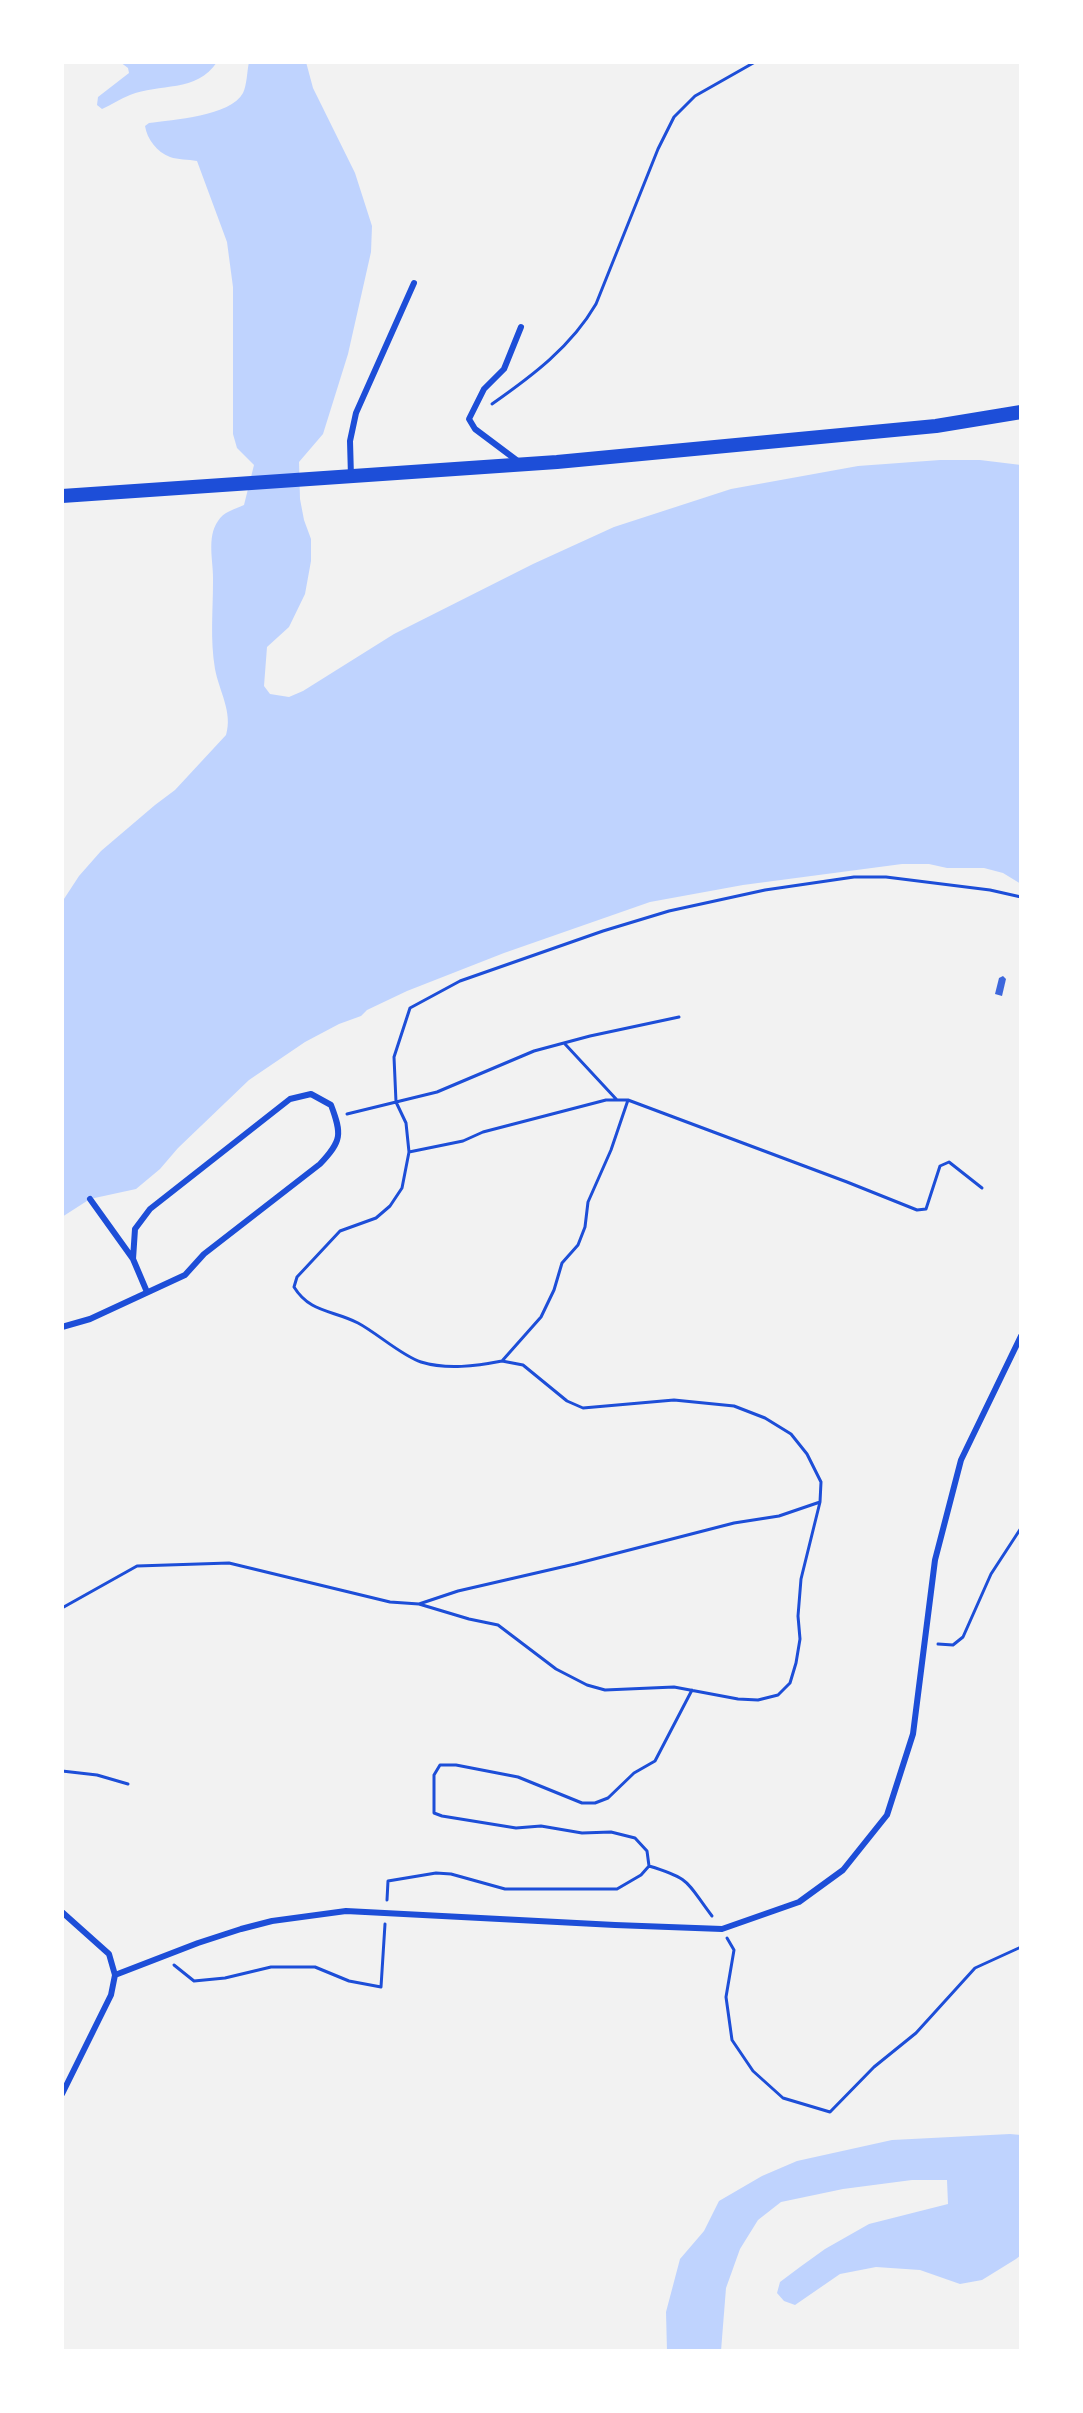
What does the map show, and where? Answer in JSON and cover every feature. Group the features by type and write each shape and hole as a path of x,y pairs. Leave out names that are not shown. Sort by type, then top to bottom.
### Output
{"street":[{"path":"62,496 522,465 936,426 1021,412"}],"lane":[{"path":"346,477 356,413 414,283"},
{"path":"521,327 504,369 484,389 469,419 475,429 522,465"},
{"path":"62,1327 90,1319 185,1275 204,1254 320,1164 335,1148 340,1128 331,1105 311,1094 290,1099 150,1209 135,1229 133,1259"},
{"path":"90,1199 133,1259 147,1292"},
{"path":"115,1975 198,1943 272,1921 346,1911 722,1929 799,1902 843,1870 887,1815 913,1734 935,1560 961,1460 1021,1336"},
{"path":"62,1912 109,1954 115,1975 111,1995 62,2094"}],"path":[{"path":"492,404 537,373 584,324 596,304 658,149 674,117 695,96 755,62"},
{"path":"62,1608 137,1566 229,1563 390,1602 419,1604 498,1625 556,1669 587,1685 605,1690 674,1687 758,1700 778,1695 790,1683 796,1663 800,1639 801,1579 820,1502 821,1482 807,1454 791,1434 765,1418 734,1406 674,1400 583,1408 567,1401 523,1365 502,1361 453,1367 420,1362 356,1322 302,1300 294,1287 297,1277 340,1231 376,1218 390,1206 402,1188 409,1152 406,1123 396,1102 394,1057 410,1008 460,981 669,911 765,890 854,877 886,877 1021,897"},
{"path":"336,1118 437,1092 534,1051 679,1017"},
{"path":"564,1043 617,1100"},
{"path":"409,1152 463,1141 483,1132 606,1100 628,1100 917,1210 926,1209 940,1166 949,1162 982,1188"},
{"path":"502,1361 541,1317 562,1263 578,1245 585,1227 588,1202 611,1150 628,1100"},
{"path":"419,1604 458,1591 734,1523 779,1516 820,1502"},
{"path":"925,1642 953,1645 963,1637 991,1574 1021,1528"},
{"path":"166,1955 179,1971 194,1981 225,1978 271,1967 315,1967 349,1981 381,1987 388,1881 436,1873 451,1874 505,1889 617,1889 641,1875 649,1866 647,1851 635,1838 611,1832 582,1833 541,1826 516,1828 442,1816 434,1813 434,1775 440,1765 456,1765 518,1777 582,1803 595,1803 608,1798 634,1773 655,1761 692,1690"},
{"path":"62,1771 97,1775 128,1784"},
{"path":"649,1866 678,1875 693,1886 734,1950 726,1997 732,2040 753,2071 783,2098 830,2112 874,2067 916,2033 975,1968 1021,1947"}],"water":[{"path":"120,62 217,62 199,79 141,91 102,109 97,105 98,97 129,73"},
{"path":"249,62 306,62 313,88 355,173 372,226 371,252 348,354 323,434 299,462 300,499 311,539 311,561 305,594 289,627 267,647 264,686 270,694 289,697 303,691 394,634 614,527 731,489 858,466 940,460 980,460 1021,465 1021,884 1003,873 984,868 902,864 743,885 650,902 407,991 305,1042 249,1080 136,1189 90,1199 62,1217 62,902 101,851 175,790 226,735 227,710 215,669 213,647 211,543 220,518 244,505 254,465 237,448 233,434 233,287 227,242 197,161 165,155 150,140 145,126 200,116 236,101 243,93"},
{"path":"1021,2135 1021,2255 1016,2259 982,2280 960,2284 920,2270 876,2267 840,2274 795,2305 784,2301 777,2293 780,2282 825,2249 869,2224 948,2204 947,2180 912,2180 843,2189 781,2202 758,2220 740,2249 726,2288 721,2351 667,2351 666,2312 680,2259 704,2231 719,2201 762,2176 797,2161 892,2140"}],"building":[{"path":"1003,976 1006,979 1002,996 995,994 999,978"}]}
